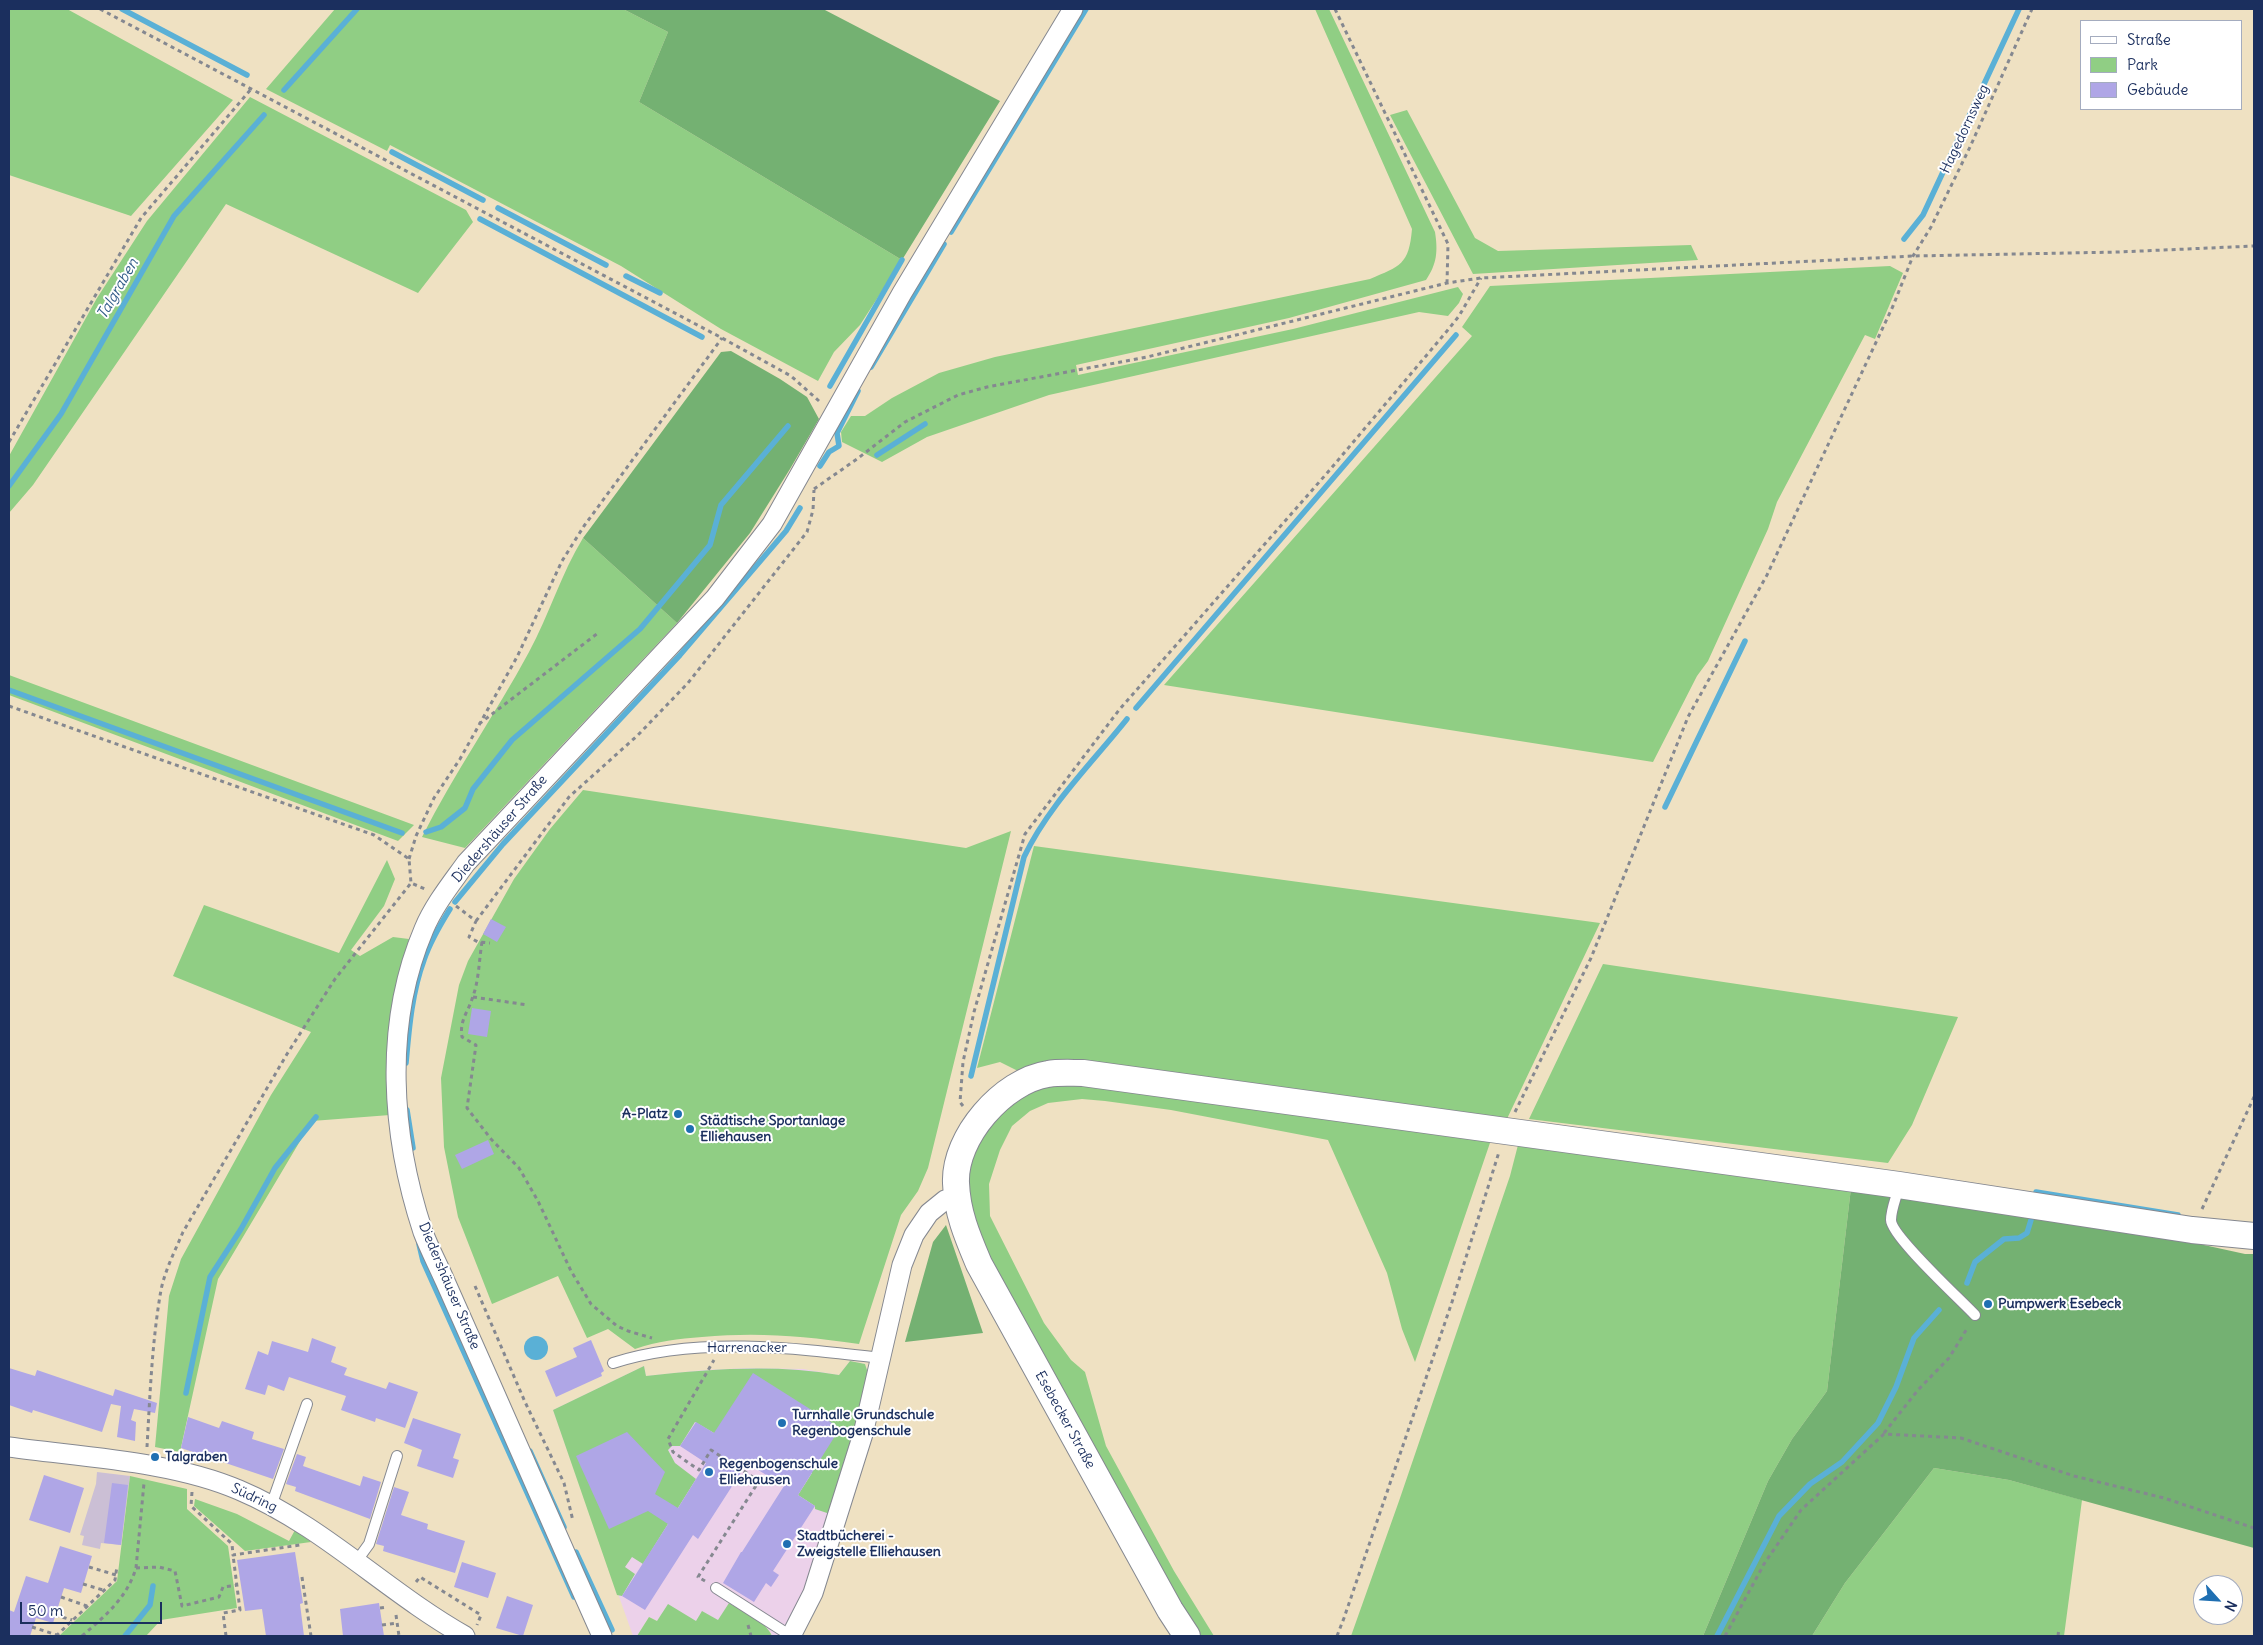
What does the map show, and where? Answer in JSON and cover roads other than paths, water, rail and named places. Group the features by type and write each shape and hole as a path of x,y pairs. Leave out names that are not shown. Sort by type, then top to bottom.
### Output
{"street":[{"name":"Diedershäuser Straße","path":"602,1636 423,1232 404,1157 398,1116 396,1041 405,987 424,928 442,896 466,863 564,756 715,598 755,548 796,484 902,292 1073,9"},
{"name":"Esebecker Straße","path":"1187,1636 1170,1610 979,1264 963,1228 956,1182 958,1160 965,1140 977,1121 1001,1098 1025,1082 1047,1074 1083,1073 1899,1185 2192,1230 2254,1236"},
{"path":"791,1636 813,1593 863,1434 902,1265 914,1235 929,1213 945,1200 957,1197"},
{"name":"Südring","path":"9,1447 193,1474 239,1490 272,1506 327,1541 404,1598 470,1633"}],"lane":[{"path":"1899,1185 1891,1220 1894,1229 1907,1246 1975,1315"},
{"name":"Harrenacker","path":"613,1363 632,1357 721,1347 799,1348 881,1358"},
{"path":"272,1506 307,1404"},
{"path":"356,1562 369,1544 398,1456"},
{"path":"716,1588 791,1636"}],"water":[{"path":"536,1336 544,1340 548,1348 544,1356 536,1360 528,1356 524,1348 528,1340"}],"waterway":[{"path":"122,9 247,75"},
{"name":"Talgraben","path":"284,90 357,9"},
{"path":"951,232 1086,9"},
{"path":"1904,239 1923,215 2019,9"},
{"name":"Talgraben","path":"9,486 61,414 174,216 264,115"},
{"path":"392,152 483,200"},
{"path":"498,208 606,265"},
{"path":"480,219 702,337"},
{"path":"871,367 944,244"},
{"path":"830,386 902,260"},
{"path":"626,276 660,293"},
{"path":"1136,708 1456,335"},
{"path":"820,466 829,452 839,446 837,433 858,391"},
{"path":"877,455 925,424"},
{"path":"426,832 441,827 465,808 473,789 512,740 640,629 710,545 721,505 788,426"},
{"path":"455,902 503,844 680,655 786,531 800,508"},
{"path":"1665,807 1745,641"},
{"path":"9,690 402,833"},
{"path":"971,1076 1024,857 1045,820 1071,785 1127,719"},
{"path":"406,1063 408,1037 420,972 432,940 450,909"},
{"path":"407,1110 413,1148"},
{"path":"186,1393 210,1277 241,1229 275,1168 316,1117"},
{"path":"2036,1192 2178,1215"},
{"path":"1967,1283 1975,1262 2004,1239 2019,1238 2027,1233 2031,1220"},
{"path":"419,1244 423,1261 574,1597"},
{"path":"1717,1636 1779,1516 1810,1484 1842,1462 1878,1423 1896,1387 1914,1338 1939,1310"},
{"path":"530,1451 564,1527"},
{"path":"576,1552 612,1630"},
{"path":"125,1636 150,1605 153,1586"}],"place":[{"name":"A-Platz","path":"678,1114"},
{"name":"Städtische Sportanlage Elliehausen","path":"690,1129"},
{"name":"Pumpwerk Esebeck","path":"1988,1304"},
{"name":"Turnhalle Grundschule Regenbogenschule","path":"782,1423"},
{"name":"Talgraben","path":"155,1457"},
{"name":"Regenbogenschule Elliehausen","path":"709,1472"},
{"name":"Stadtbücherei - Zweigstelle Elliehausen","path":"787,1544"}]}
